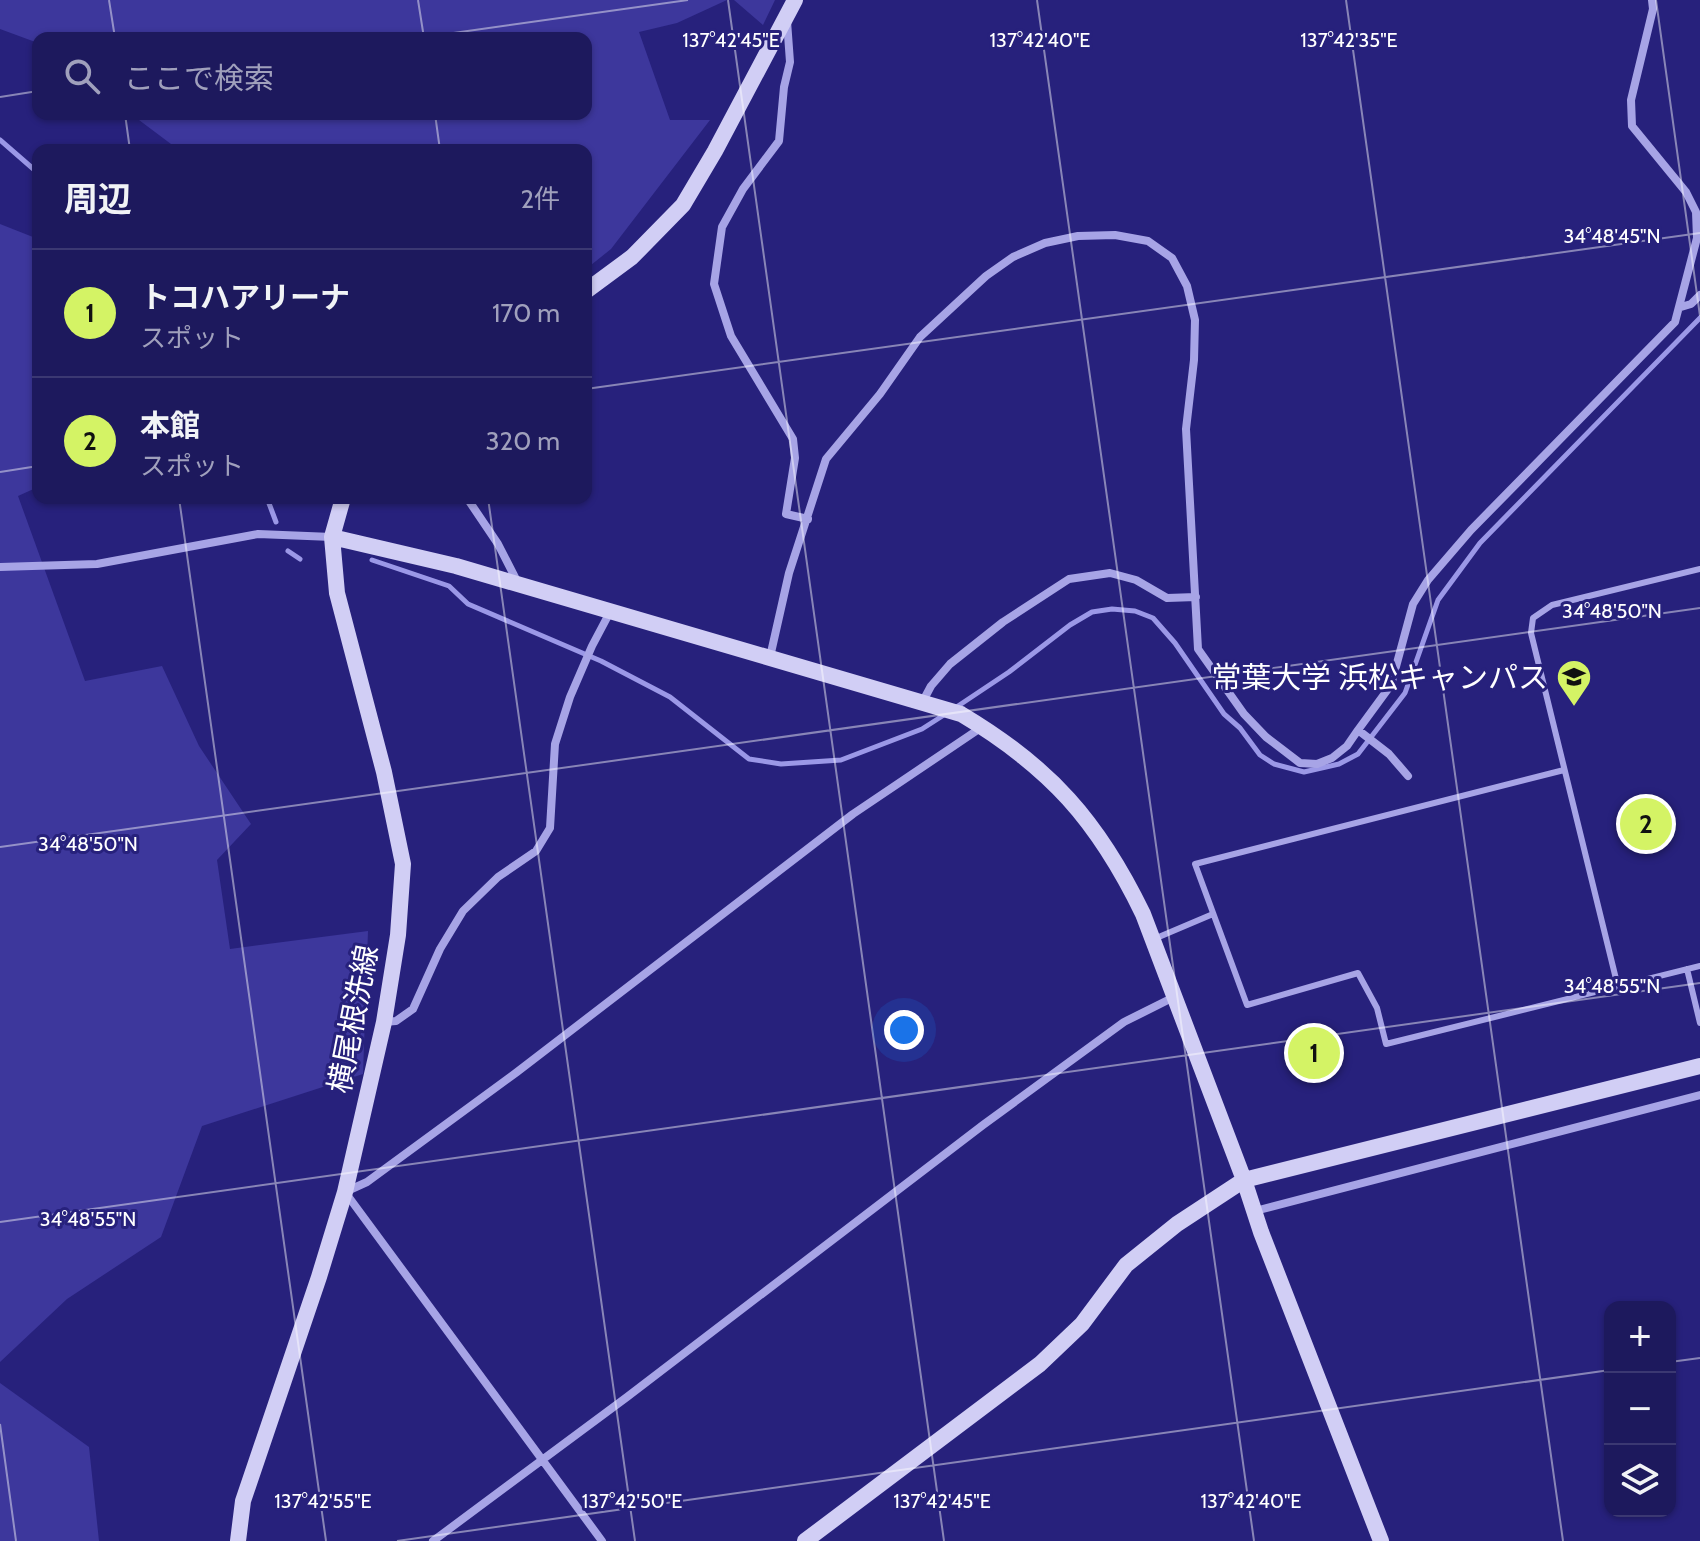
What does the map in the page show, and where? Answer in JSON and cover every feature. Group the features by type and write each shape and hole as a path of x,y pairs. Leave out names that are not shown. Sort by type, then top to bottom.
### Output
{"street":[{"path":"592,287 632,257 683,205 795,0"},
{"path":"770,658 789,573 826,459 880,394 920,337 986,276 1013,257 1045,243 1067,238 1115,235 1148,241 1172,258 1187,286 1195,320 1186,429 1198,649 1244,714 1266,737 1300,763 1317,764 1332,758 1362,733 1391,685 1413,604 1428,580 1471,530 1675,322 1697,238 1696,212 1686,192 1632,126 1631,100 1653,9 1652,0"},
{"path":"787,18 790,62 784,87 779,141 743,189 722,227 714,284 731,336 793,439 795,458 786,514 808,519"},
{"path":"1681,307 1691,304 1700,295"},
{"name":"横尾根洗線","path":"238,1541 243,1501 345,1192 384,1022 398,935 403,864 384,772 337,593 332,537 341,504"},
{"path":"471,504 498,544 519,585"},
{"path":"0,567 97,564 258,534 332,537 456,566 923,701 961,714 1003,738 1072,800 1122,872 1152,940 1381,1541"},
{"path":"923,701 950,664 1003,622 1069,579 1110,573 1136,580 1167,598 1196,597"},
{"path":"384,1022 396,1021 413,1009 440,949 463,911 498,877 536,851 550,828 555,744 570,697 610,612"},
{"path":"602,1541 345,1192 367,1182 517,1072 853,814 983,726"},
{"path":"1362,733 1389,754 1408,776"},
{"path":"433,1541 1124,1022 1174,997"},
{"path":"805,1541 1040,1364 1082,1324 1126,1265 1177,1224 1244,1180 1700,1066"},
{"path":"1255,1211 1700,1095"}],"lane":[{"path":"1618,987 1531,633 1533,618 1552,605 1700,569"},
{"path":"1564,770 1195,864 1247,1005 1358,973 1377,1008 1386,1044 1700,966"},
{"path":"1152,940 1213,914"},
{"path":"1687,969 1700,1023"}],"shaded area":[{"path":"0,0 727,0 677,23 639,32 670,120 710,120 611,249 592,264 592,144 171,144 139,120 592,120 592,32 32,32 32,41 0,29"},
{"path":"734,0 775,0 763,25"},
{"path":"0,224 32,237 32,490 18,496 85,681 162,666 199,746 251,824 217,860 230,949 368,931 363,1074 202,1126 161,1237 67,1299 0,1362"},
{"path":"0,1383 89,1447 99,1541 0,1541"}],"waterway":[{"path":"0,140 32,168"},
{"path":"955,708 1092,612 1112,609 1135,611 1153,618 1175,643 1224,714 1240,728 1260,755 1274,764 1304,772 1339,764 1358,754 1405,693 1438,600 1480,543 1700,318"},
{"path":"269,504 276,522"},
{"path":"288,551 300,559"},
{"path":"372,560 449,586 468,604 601,661 670,697 749,759 781,764 841,760 922,729 947,713"}],"place":[{"name":"常葉大学 浜松キャンパス","path":"1574,708"},
{"name":"本館","path":"1646,824"},
{"name":"トコハアリーナ","path":"1314,1053"}]}
